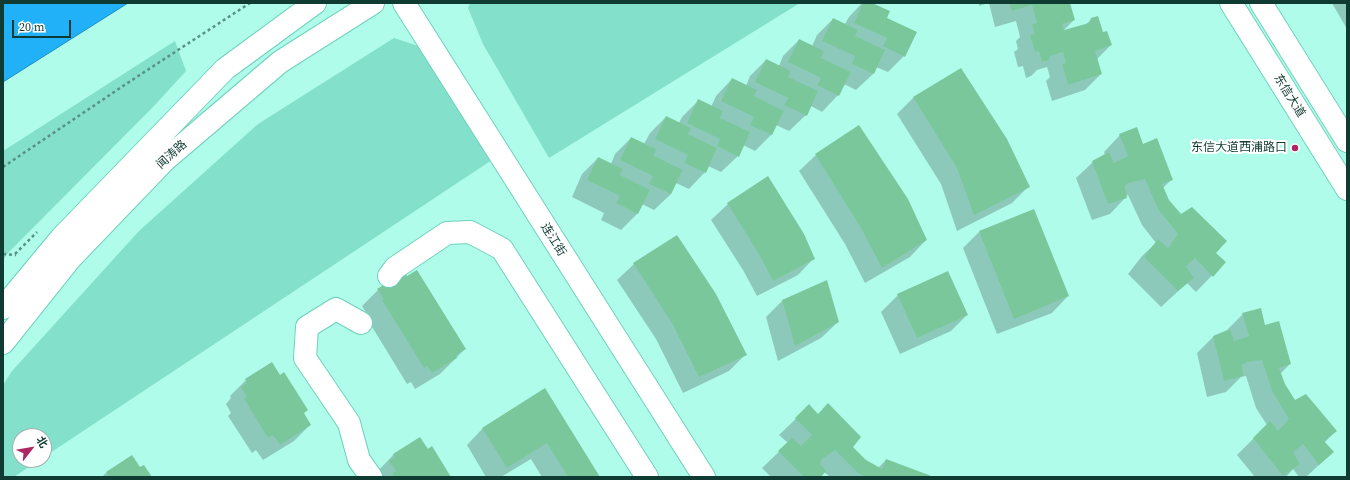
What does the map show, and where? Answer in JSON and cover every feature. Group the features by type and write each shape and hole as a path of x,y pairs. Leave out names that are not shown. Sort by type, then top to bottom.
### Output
{"main road":[{"name":"闻涛路","path":"3,308 62,237 225,69 315,3"},
{"name":"闻涛路","path":"3,343 70,259 165,160 280,62 373,3"},
{"name":"连江街","path":"404,3 704,477"},
{"name":"东信大道","path":"1231,3 1347,190"},
{"path":"1261,3 1347,141"},
{"path":"389,276 395,268 447,234 470,232 502,249 647,477"},
{"path":"361,323 336,308 307,327 305,358 349,423 359,460 371,477"}],"path":[{"path":"3,167 250,3"},
{"path":"3,254 15,254"}],"green space":[{"path":"470,3 800,3 549,158 483,44 468,8"},
{"path":"394,38 424,48 495,158 52,452 52,428 12,428 12,468 27,468 14,477 3,477 3,385 12,371 139,231 258,124"},
{"path":"175,41 186,71 154,106 8,253 3,260 3,151"}],"water":[{"path":"3,3 128,3 3,82"}],"building":[{"path":"863,3 872,3 890,11 887,18 917,32 905,57 883,46 887,38 854,23"},
{"path":"1009,3 1070,3 1075,20 1062,24 1064,30 1089,23 1091,18 1098,16 1103,32 1107,31 1112,45 1095,51 1102,74 1068,85 1062,64 1066,63 1063,52 1050,56 1049,60 1042,62 1039,51 1035,52 1030,35 1035,34 1032,24 1037,23 1032,5 1012,11"},
{"path":"833,18 858,30 855,36 885,50 874,74 852,64 855,56 822,41"},
{"path":"799,39 824,51 821,58 851,72 839,96 817,85 821,78 788,62"},
{"path":"766,59 791,71 788,77 818,91 807,116 784,105 788,98 755,82"},
{"path":"961,68 1007,139 1030,187 974,215 957,168 913,97"},
{"path":"732,78 757,90 754,96 784,111 772,135 750,125 754,117 721,101"},
{"path":"698,99 723,111 720,118 750,132 739,157 717,146 720,139 687,123"},
{"path":"666,116 691,128 688,134 717,148 706,173 684,163 688,155 655,139"},
{"path":"859,125 908,199 927,240 882,268 861,228 815,154"},
{"path":"1137,127 1143,144 1157,138 1173,180 1162,184 1169,200 1181,214 1192,207 1227,241 1216,253 1226,262 1213,277 1195,258 1186,266 1194,278 1178,291 1144,257 1158,239 1168,248 1178,234 1158,209 1145,179 1129,183 1125,186 1127,198 1108,204 1092,161 1109,152 1114,163 1128,156 1119,134"},
{"path":"631,137 656,149 654,156 683,170 671,194 649,184 653,176 620,160"},
{"path":"598,157 623,169 620,175 650,190 638,214 616,203 620,196 587,180"},
{"path":"768,176 804,234 815,259 773,281 759,254 727,203"},
{"path":"1034,209 1069,296 1014,319 979,231"},
{"path":"677,235 716,294 747,355 699,377 672,323 633,263"},
{"path":"417,270 466,349 456,355 457,358 432,373 427,366 424,368 382,300 384,299 377,289 404,272 407,276"},
{"path":"948,271 968,315 917,338 897,294"},
{"path":"827,280 839,322 795,346 782,300"},
{"path":"1261,308 1265,325 1279,321 1291,364 1279,368 1285,384 1295,400 1306,394 1337,431 1324,441 1334,452 1319,465 1303,444 1293,452 1300,464 1283,476 1253,438 1270,421 1278,431 1289,419 1272,391 1262,360 1247,362 1242,365 1243,376 1224,381 1213,336 1230,329 1234,341 1249,336 1242,313"},
{"path":"272,362 280,375 284,372 308,410 304,413 311,425 280,445 273,435 268,438 244,399 247,397 241,387 247,383 245,379"},
{"path":"545,388 600,477 568,477 547,443 507,468 482,428"},
{"path":"828,403 861,437 853,447 866,460 882,469 886,459 934,477 866,477 858,473 835,450 822,459 820,464 826,471 821,477 804,477 778,451 792,438 801,446 812,435 795,418 809,404 818,414"},
{"path":"420,437 428,449 432,446 451,477 394,477 392,473 396,471 389,461 395,457 393,454"},
{"path":"132,455 140,467 144,465 152,477 106,477 108,476 106,472"}],"place":[{"name":"东信大道西浦路口","path":"1295,148"}]}
